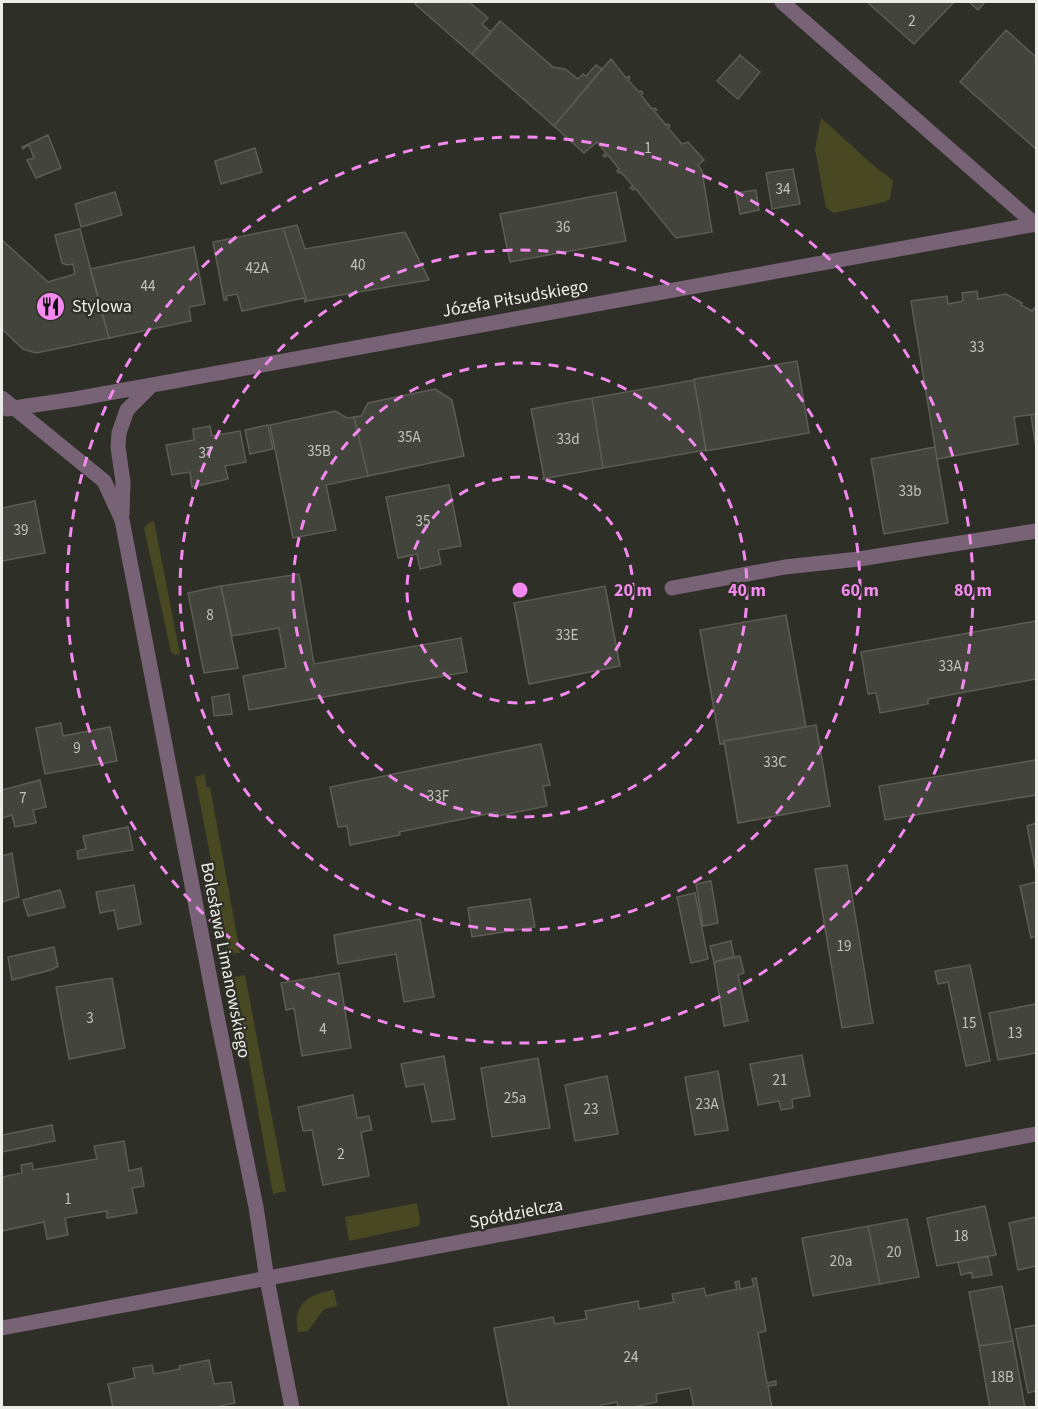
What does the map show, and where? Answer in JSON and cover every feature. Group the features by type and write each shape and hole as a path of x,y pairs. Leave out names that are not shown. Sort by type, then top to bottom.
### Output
{"street":[{"path":"782,2 1036,224"},
{"name":"Józefa Piłsudskiego","path":"5,406 75,399 1036,224"},
{"name":"Bolesława Limanowskiego","path":"153,384 127,410 118,433 123,482 122,520 256,1207 267,1279 292,1407"},
{"name":"Bolesława Limanowskiego","path":"5,406 104,481 122,520"},
{"path":"672,588 785,567 859,559 1036,531"},
{"name":"Spółdzielcza","path":"2,1328 1036,1134"}],"shaded area":[{"path":"821,118 893,180 890,199 834,213 826,208 815,149"},
{"path":"154,521 180,654 175,655 171,652 144,528"},
{"path":"205,774 206,787 210,787 240,953 229,954 195,777"},
{"path":"245,975 286,1191 273,1194 234,977"},
{"path":"417,1203 419,1226 349,1241 345,1217"},
{"path":"334,1290 337,1306 324,1309 308,1331 298,1332 298,1314 304,1302 317,1294"}],"building":[{"path":"417,2 469,2 488,18 482,24 491,32 472,54 415,4"},
{"path":"867,2 954,2 914,44"},
{"path":"969,2 985,2 978,10"},
{"path":"500,21 553,67 565,69 578,79 583,74 586,76 596,65 602,69 554,126 472,54"},
{"path":"1006,30 1036,57 1036,149 960,82"},
{"path":"740,55 760,72 738,99 717,81"},
{"path":"611,59 626,78 629,76 628,80 639,92 643,93 641,95 652,109 657,110 654,111 666,125 670,126 668,128 682,144 688,142 704,160 698,165 702,171 712,232 676,238 635,188 633,190 630,188 633,186 621,172 617,171 619,169 608,155 605,157 603,155 606,153 597,142 584,153 554,126"},
{"path":"48,135 61,168 36,178 27,160 34,158 29,145 23,149 22,147"},
{"path":"255,148 262,172 221,184 215,161"},
{"path":"793,169 800,204 772,209 766,173"},
{"path":"756,190 759,210 740,214 736,193"},
{"path":"115,192 122,215 81,227 75,204"},
{"path":"616,192 626,241 510,262 500,214"},
{"path":"297,225 305,249 405,232 429,280 307,301 283,228"},
{"path":"283,228 307,301 305,302 304,298 242,311 237,294 226,296 227,300 224,300 213,242"},
{"name":"Stylowa","path":"80,229 109,338 36,353 23,349 2,329 2,240 48,282 75,274 73,264 62,263 55,235"},
{"path":"194,247 205,304 189,307 191,321 109,338 90,269"},
{"path":"977,291 978,299 1006,294 1032,311 1036,309 1036,414 1014,417 1018,444 937,459 911,301 947,296 948,304 963,301 962,293"},
{"path":"797,361 809,433 706,451 694,379"},
{"path":"694,380 706,450 603,468 592,398"},
{"path":"435,389 452,400 464,456 368,476 354,417 361,416 368,403"},
{"path":"592,398 603,468 543,479 531,409"},
{"path":"335,411 347,418 354,417 368,476 326,485 336,530 293,538 270,425"},
{"path":"1036,414 1036,448 1031,415"},
{"path":"268,425 273,449 250,454 245,430"},
{"path":"210,426 212,436 240,431 246,462 225,466 228,479 192,487 190,472 172,475 166,445 194,440 193,429"},
{"path":"935,447 948,523 884,534 871,459"},
{"path":"449,485 461,546 438,550 441,564 420,569 417,554 398,558 386,497"},
{"path":"35,501 45,553 2,561 2,508"},
{"path":"299,574 314,664 461,638 467,672 249,710 243,676 286,668 279,628 232,636 221,586"},
{"path":"221,586 238,668 204,673 188,593"},
{"path":"605,586 620,666 529,684 514,603"},
{"path":"786,615 806,727 724,741 724,744 720,744 700,630"},
{"path":"1036,621 1036,679 928,699 928,704 880,713 876,693 868,694 861,652"},
{"path":"229,694 232,714 214,716 212,697"},
{"path":"61,723 63,736 110,727 117,761 45,774 36,728"},
{"path":"816,725 830,806 738,823 724,741"},
{"path":"541,744 550,785 543,786 547,806 498,816 497,812 399,832 400,835 350,845 347,826 338,827 330,787"},
{"path":"1036,760 1036,795 885,820 879,786"},
{"path":"40,780 46,807 33,810 36,823 15,827 12,815 2,818 2,790"},
{"path":"1036,823 1036,872 1027,826"},
{"path":"128,827 133,850 78,859 77,851 86,849 83,836"},
{"path":"12,853 19,897 2,902 2,856"},
{"path":"847,865 873,1023 842,1028 815,869"},
{"path":"711,881 718,923 703,926 696,884"},
{"path":"1036,882 1036,936 1031,938 1020,886"},
{"path":"134,885 141,924 118,929 114,910 100,913 96,892"},
{"path":"60,890 65,907 28,916 23,900"},
{"path":"695,893 708,959 691,963 677,897"},
{"path":"530,899 535,927 472,937 468,908"},
{"path":"420,919 434,997 404,1002 396,954 338,964 334,935"},
{"path":"731,941 734,957 714,962 710,946"},
{"path":"54,947 58,966 12,980 8,957"},
{"path":"740,956 744,973 738,975 748,1021 724,1026 714,962"},
{"path":"970,965 990,1061 966,1066 948,982 938,984 935,971"},
{"path":"339,973 351,1048 302,1056 294,1008 286,1010 281,983"},
{"path":"112,978 125,1048 69,1059 56,987"},
{"path":"1036,1004 1036,1053 998,1060 989,1013"},
{"path":"802,1055 810,1096 792,1099 793,1108 781,1110 779,1101 758,1105 750,1064"},
{"path":"444,1056 455,1119 432,1122 424,1084 406,1087 401,1064"},
{"path":"538,1058 550,1128 492,1137 481,1068"},
{"path":"718,1071 728,1130 695,1135 685,1077"},
{"path":"607,1076 618,1134 575,1141 565,1085"},
{"path":"353,1095 357,1118 369,1116 372,1130 361,1132 369,1176 323,1185 312,1130 303,1131 298,1107"},
{"path":"52,1125 55,1141 2,1152 2,1135"},
{"path":"124,1141 129,1171 141,1168 144,1186 132,1188 137,1213 107,1218 107,1211 65,1218 68,1235 47,1239 44,1222 2,1231 2,1177 22,1173 21,1165 32,1163 33,1170 97,1159 94,1146"},
{"path":"985,1206 996,1255 937,1266 927,1218"},
{"path":"1036,1217 1036,1266 1018,1270 1009,1223"},
{"path":"907,1219 919,1277 880,1284 868,1226"},
{"path":"868,1226 880,1284 813,1296 802,1238"},
{"path":"988,1256 992,1275 972,1278 972,1272 961,1275 958,1262"},
{"path":"756,1278 766,1331 758,1333 767,1383 776,1381 776,1385 768,1386 772,1408 694,1408 690,1388 656,1394 657,1402 628,1408 618,1408 617,1402 601,1405 601,1408 509,1408 494,1328 553,1317 555,1324 587,1319 585,1311 638,1301 639,1309 674,1302 672,1294 704,1288 706,1296 737,1289 735,1282 739,1281 740,1289 754,1286 752,1279"},
{"path":"1002,1286 1013,1341 979,1346 969,1292"},
{"path":"1036,1325 1036,1391 1028,1393 1015,1329"},
{"path":"1013,1341 1025,1408 990,1408 979,1346"},
{"path":"209,1360 214,1384 231,1382 235,1403 219,1406 219,1408 113,1408 108,1384 135,1378 133,1368 152,1365 154,1374"}],"place":[{"name":"Stylowa","path":"51,306"}]}
